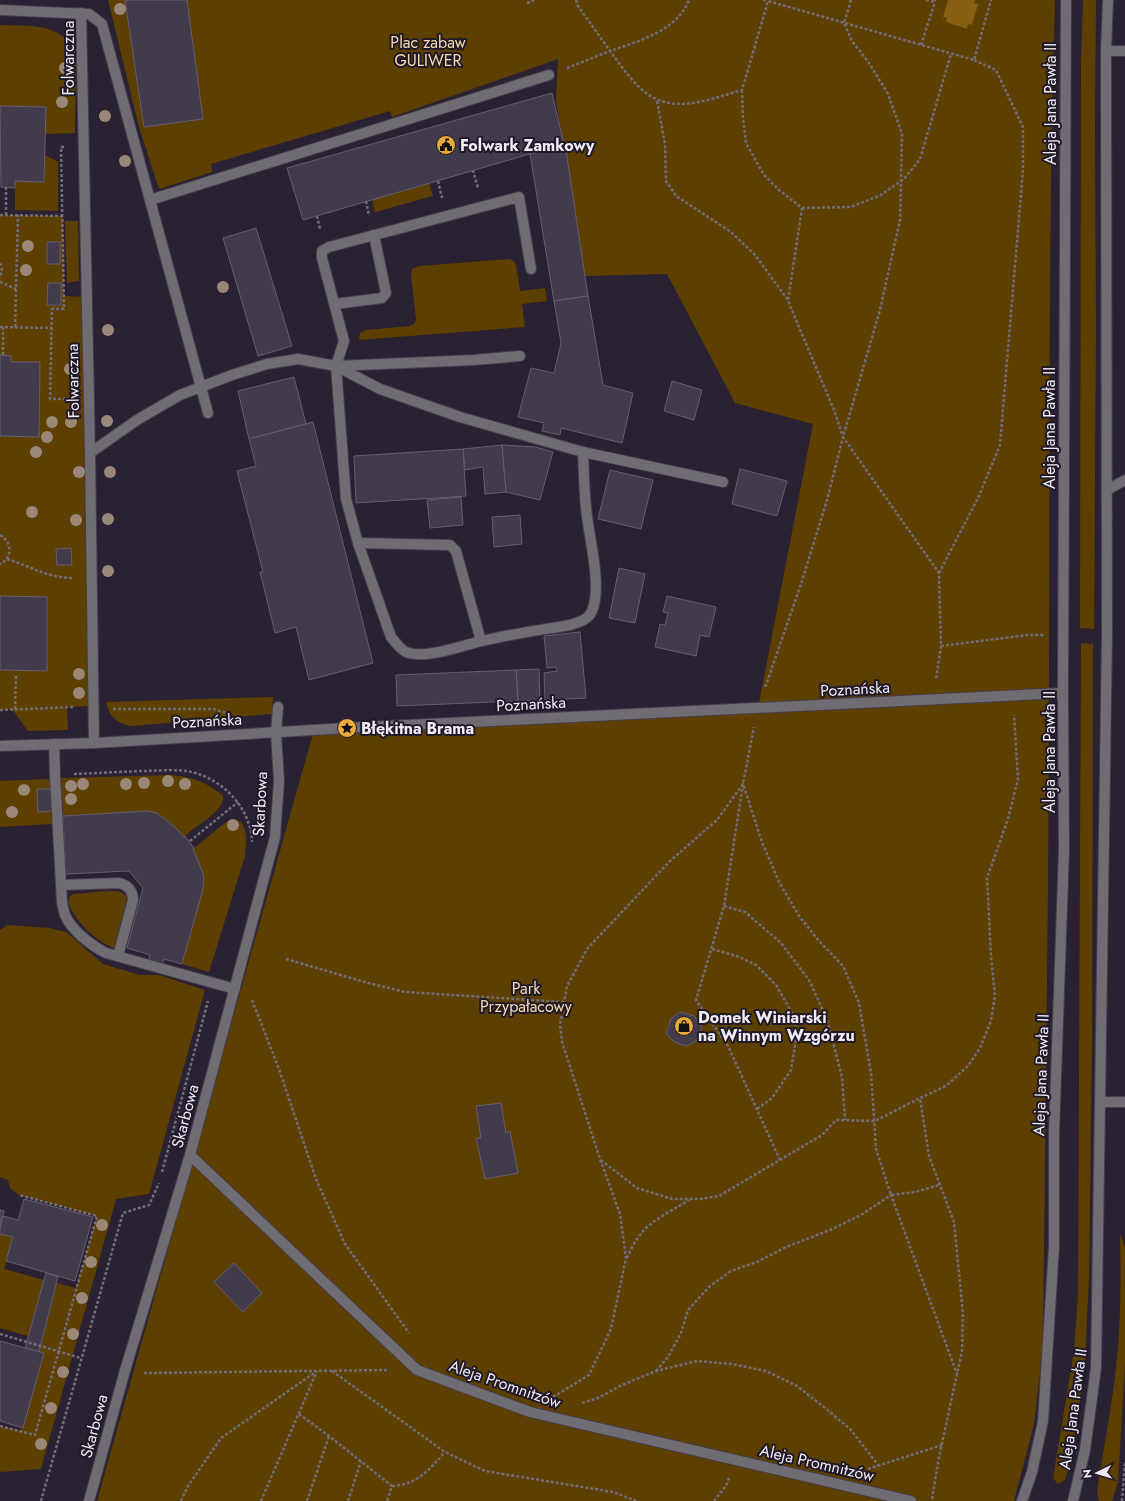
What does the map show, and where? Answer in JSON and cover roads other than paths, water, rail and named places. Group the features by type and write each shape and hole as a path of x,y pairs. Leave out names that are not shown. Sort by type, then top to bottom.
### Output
{"street":[{"name":"Aleja Jana Pawła II","path":"1022,1501 1032,1472 1043,1421 1054,1247 1054,1133 1064,850 1063,693 1066,0"},
{"name":"Aleja Jana Pawła II","path":"1073,1501 1085,1450 1096,1368 1107,635 1106,52 1108,0"},
{"path":"0,10 81,13"},
{"name":"Folwarczna","path":"94,743 81,13 89,14 102,24 208,413"},
{"path":"1106,52 1125,51"},
{"path":"150,200 549,75"},
{"path":"531,269 520,197 322,250 322,258 344,341 336,366 346,499 358,543 392,637 398,647 406,652 415,654 436,653 481,641 570,625 584,621 592,612 595,597 595,579 587,515 583,452"},
{"path":"335,304 382,298 386,293 374,235"},
{"path":"90,454 115,435 158,407 180,395 201,386 267,364 298,359 336,366 474,360 520,356"},
{"path":"336,366 380,389 452,415 583,452 723,482"},
{"path":"1107,490 1125,480"},
{"path":"358,543 450,545 456,551 481,641"},
{"name":"Poznańska","path":"0,746 94,743 276,732 1063,693"},
{"name":"Skarbowa","path":"89,1501 124,1374 190,1155 275,837 279,781 276,732 278,707"},
{"path":"54,744 54,775 62,903 65,915 95,947 106,953 235,989"},
{"path":"61,885 119,883 125,885 129,889 133,895 133,900 118,956"},
{"path":"1100,1102 1125,1102"},
{"name":"Aleja Promnitzów","path":"190,1155 418,1370 530,1412 911,1501"}],"place":[{"name":"Folwark Zamkowy","path":"446,145"},
{"name":"Błękitna Brama","path":"347,728"},
{"name":"Domek Winiarski na Winnym Wzgórzu","path":"684,1026"}],"park label":[{"name":"Plac zabaw GULIWER","path":"428,51"},
{"name":"Park Przypałacowy","path":"526,997"}]}
